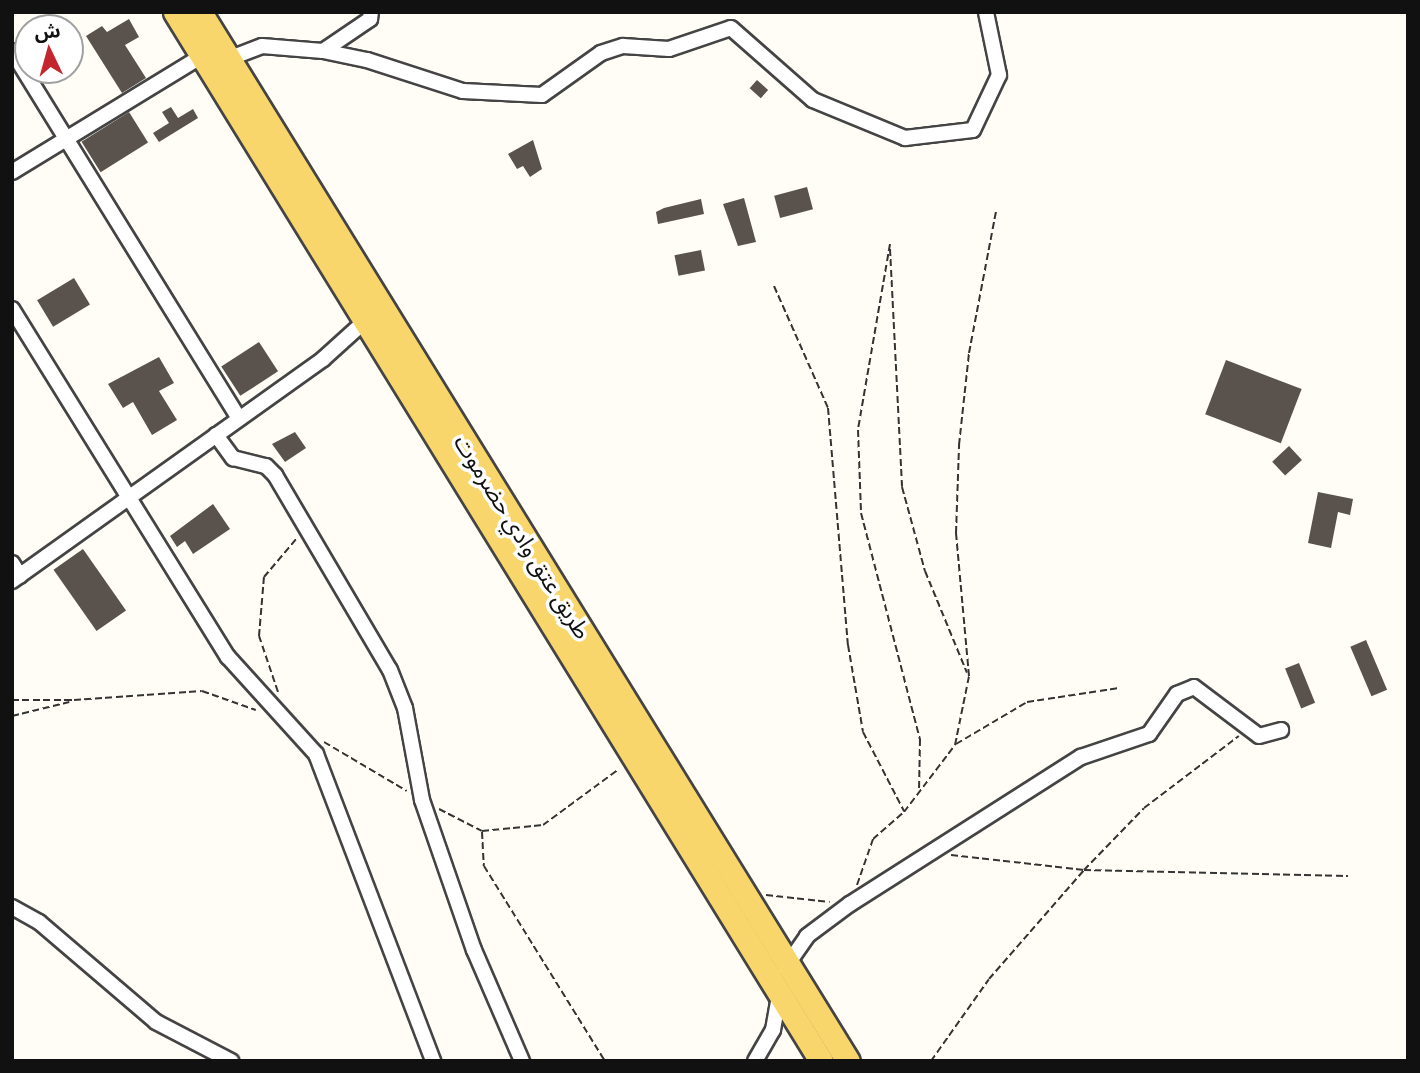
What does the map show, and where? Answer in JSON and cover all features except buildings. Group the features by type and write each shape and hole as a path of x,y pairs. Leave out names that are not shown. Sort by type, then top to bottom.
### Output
{"main road":[{"name":"طريق عتق وادي حضرموت","path":"175,12 821,1061"},
{"name":"طريق عتق وادي حضرموت","path":"200,12 848,1061"},
{"path":"202,56 218,58 254,102"}],"street":[{"path":"323,51 370,19 371,12"},
{"path":"228,58 262,46 323,51 367,60 463,91 542,95 601,53 623,46 669,49 731,28 813,100 905,138 973,130 999,75 986,12"},
{"path":"12,51 239,419"},
{"path":"12,172 202,56"},
{"path":"12,309 130,497 168,566 228,657 316,754 433,1061"},
{"path":"15,573 130,497 239,419 365,322"},
{"path":"216,435 233,458 266,466 275,475 390,670 405,708 422,800 474,950 522,1061"},
{"path":"755,1061 773,1030 786,961 807,936 850,904 936,853 1081,757 1149,734 1177,694 1194,687 1259,736 1280,730"},
{"path":"12,907 38,922 156,1022 232,1061"}],"path":[{"path":"955,745 969,677 956,533 959,445 969,353 996,212"},
{"path":"919,792 920,740 861,513 858,430 890,244 902,486 925,571 969,677"},
{"path":"774,286 828,408 848,645 863,732 904,812"},
{"path":"288,721 259,636 264,577 307,527"},
{"path":"744,893 850,904 873,839 904,812 955,745 1027,702 1119,688"},
{"path":"12,699 74,700 202,691 264,712"},
{"path":"12,716 74,700"},
{"path":"931,1061 989,979 1084,870 1144,808 1250,728"},
{"path":"322,741 422,800 482,831 543,825 634,758"},
{"path":"482,831 484,866 605,1061"},
{"path":"936,853 1084,870 1348,876"}]}
